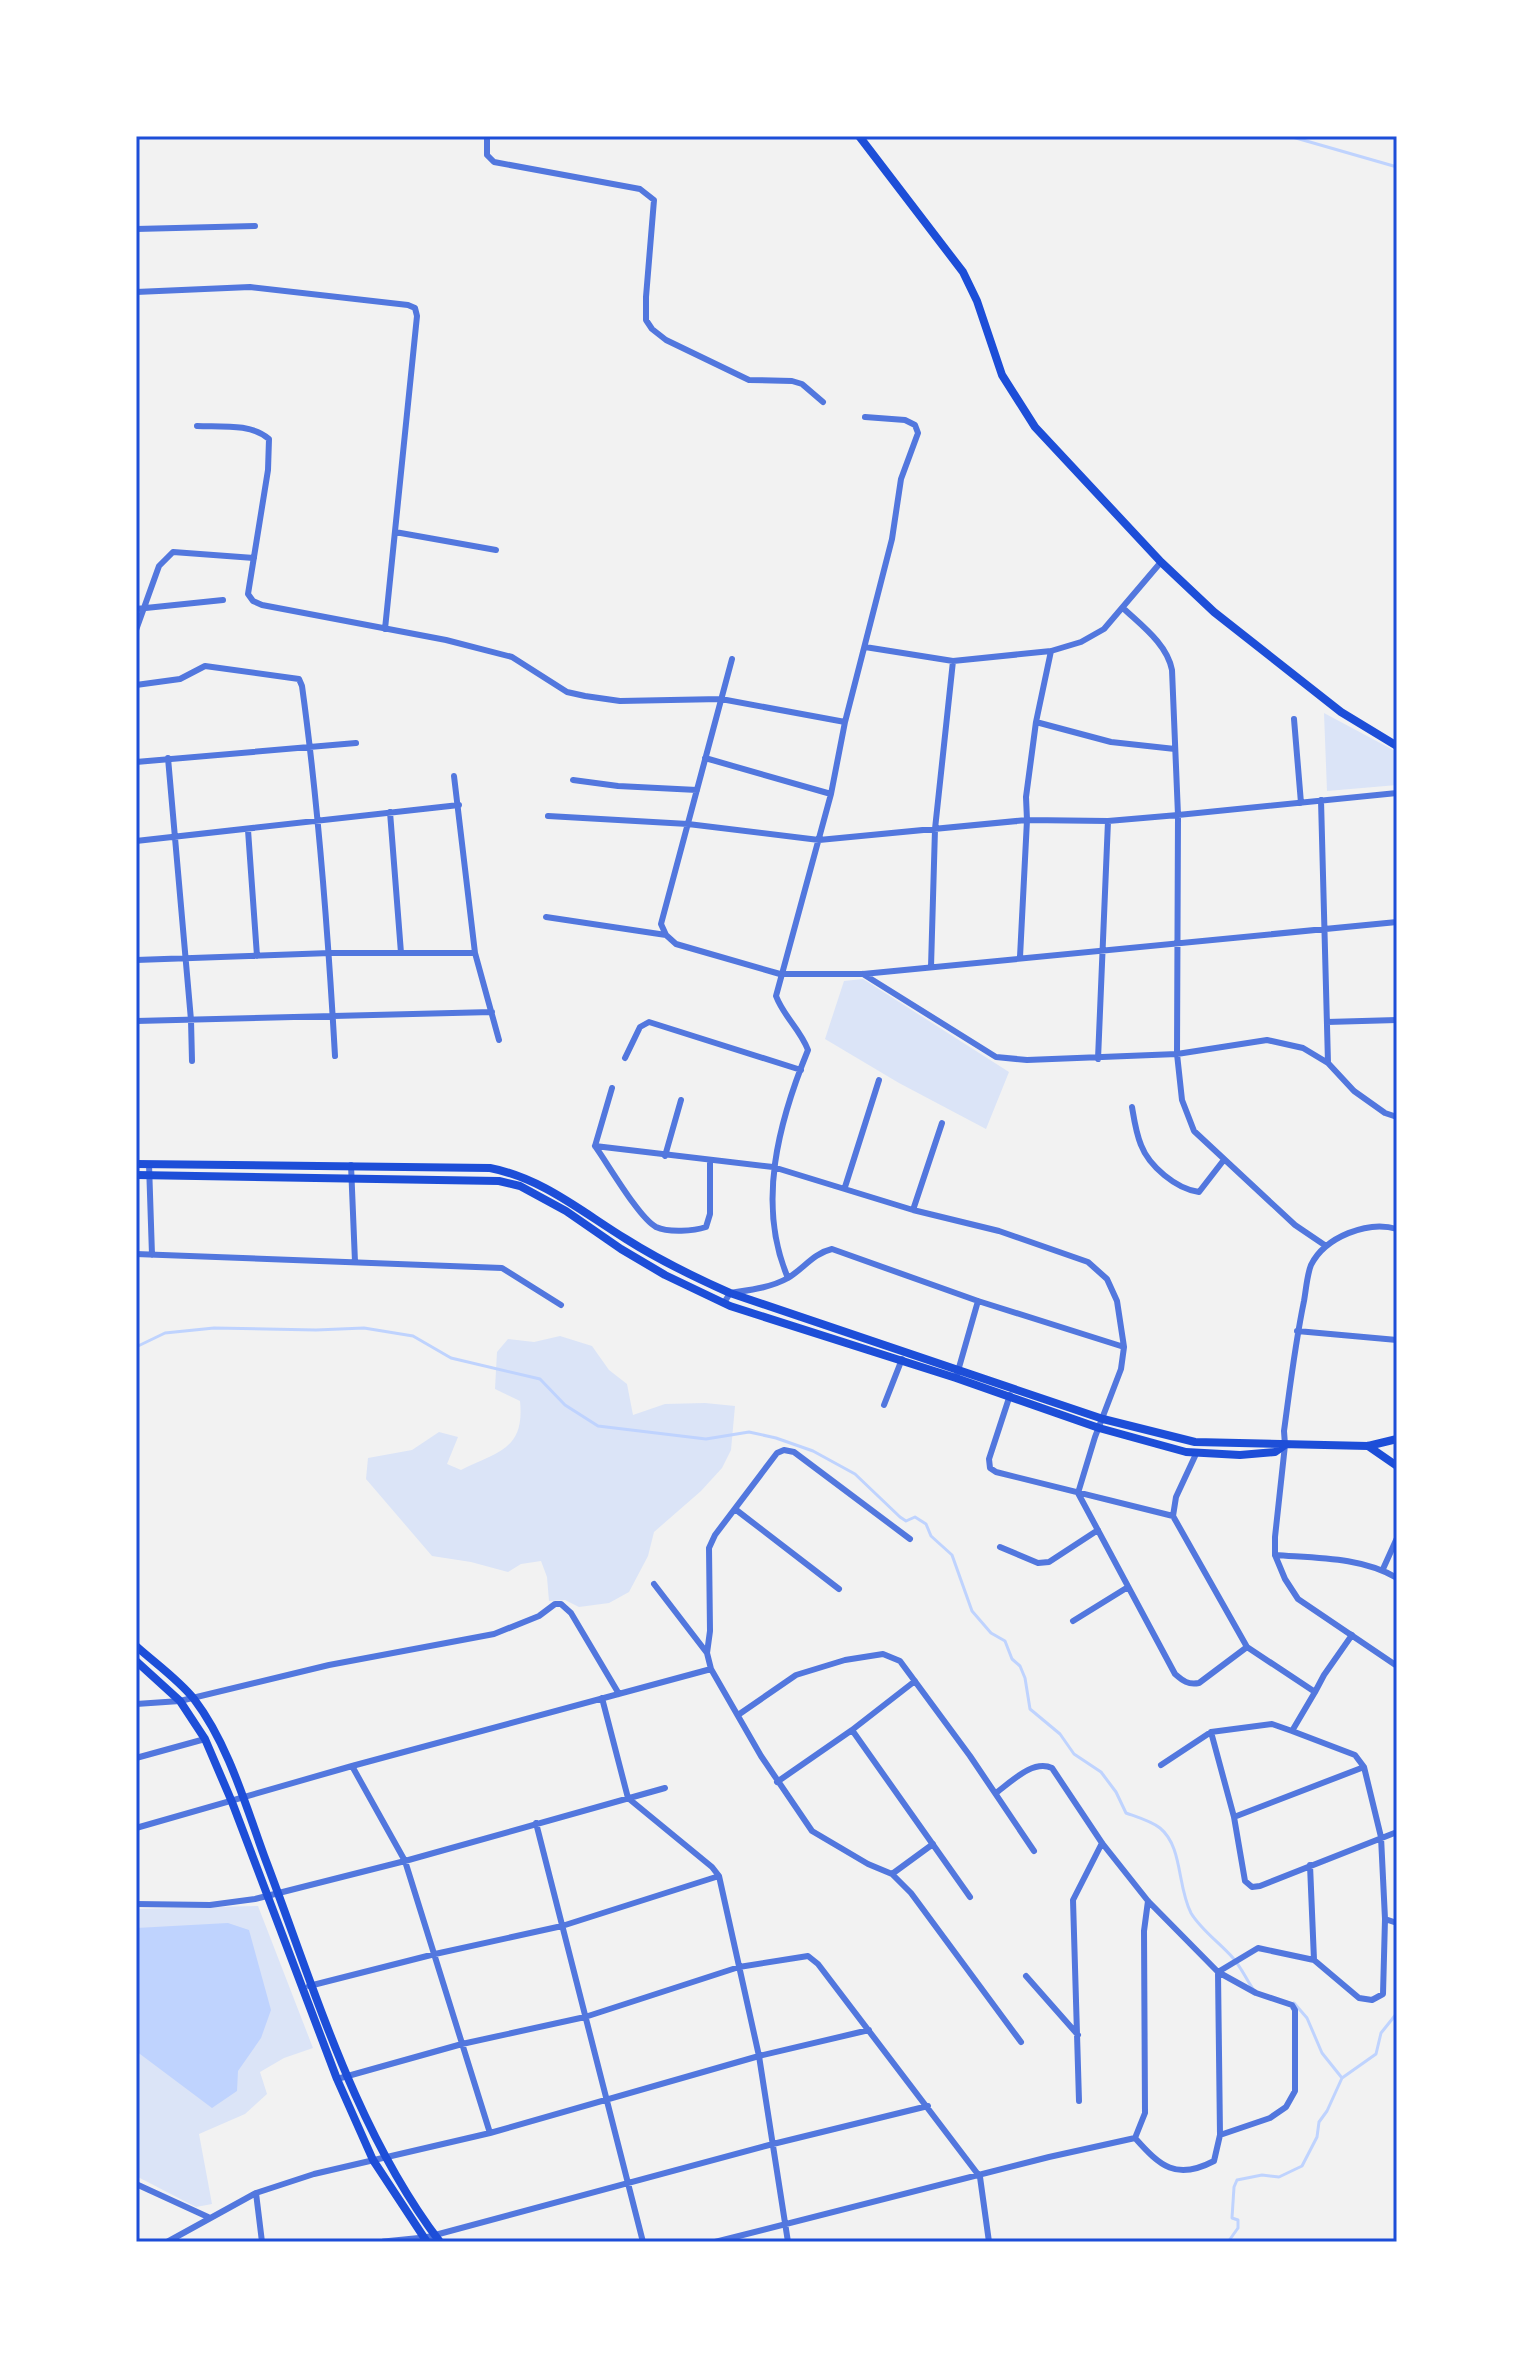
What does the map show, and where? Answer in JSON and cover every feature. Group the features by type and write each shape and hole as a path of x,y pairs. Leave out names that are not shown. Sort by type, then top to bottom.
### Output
{"main road":[{"path":"859,136 963,272 977,301 1002,375 1025,415 1161,562 1214,612 1341,712 1397,746"},
{"path":"136,1164 490,1168 525,1177 675,1267 730,1293 903,1356 1196,1454 1275,1452 1285,1445"},
{"path":"136,1175 499,1181 520,1186 566,1211 665,1275 724,1303 903,1356"},
{"path":"1101,1424 1220,1444 1368,1446 1397,1439"},
{"path":"1368,1446 1397,1466"},
{"path":"136,1646 193,1698 216,1734 347,2075 386,2157 437,2238"},
{"path":"136,1661 180,1701 205,1739 337,2079 373,2160 425,2240"}],"street":[{"path":"487,136 487,155 494,162 648,193 654,200 646,297 646,320 652,329 666,340 749,380 792,381 802,384 823,402"},
{"path":"136,229 255,226"},
{"path":"136,292 250,287 415,308 417,316 385,629"},
{"path":"788,1278 773,1233 773,1167 808,1050 801,1033 782,1013 776,996 831,794 845,722 892,539 901,479 918,433 915,425 905,420 865,417"},
{"path":"197,426 251,430 261,432 269,439 268,470 248,594 253,601 512,657 567,692 585,696 620,701 721,699 845,722"},
{"path":"395,532 496,550"},
{"path":"136,630 140,609 159,566 173,552 254,558"},
{"path":"865,647 953,661 1051,651 1081,642 1104,629 1161,562"},
{"path":"140,609 223,600"},
{"path":"1123,608 1169,657 1178,815 1177,1054 1182,1100 1194,1131 1223,1161 1295,1225 1326,1246"},
{"path":"1020,957 1026,797 1036,722 1051,651"},
{"path":"732,659 661,924 666,935 676,944 780,974 863,974 1397,922"},
{"path":"931,967 935,829 953,661"},
{"path":"136,685 180,679 205,666 299,679 311,749 318,821 330,953 335,1056"},
{"path":"1294,719 1301,803"},
{"path":"1036,722 1111,742 1175,749"},
{"path":"136,762 356,743"},
{"path":"168,758 192,1061"},
{"path":"705,758 831,794"},
{"path":"454,776 475,953 499,1040"},
{"path":"573,780 697,790"},
{"path":"548,816 688,824 819,840 1027,820 1108,821 1397,793"},
{"path":"1321,800 1328,1063"},
{"path":"136,841 459,805"},
{"path":"390,812 401,953"},
{"path":"1098,1059 1108,821"},
{"path":"248,830 257,956"},
{"path":"546,917 666,935"},
{"path":"136,960 330,953 475,953"},
{"path":"863,974 996,1057 1098,1059 1177,1054 1267,1040 1303,1048 1328,1063 1354,1091 1385,1113 1397,1117"},
{"path":"136,1021 492,1012"},
{"path":"1327,1022 1397,1020"},
{"path":"625,1058 640,1027 649,1022 801,1070"},
{"path":"845,1187 879,1080"},
{"path":"595,1146 612,1088"},
{"path":"665,1156 681,1100"},
{"path":"1132,1107 1141,1146 1157,1168 1176,1183 1199,1192 1223,1161"},
{"path":"913,1210 942,1123"},
{"path":"595,1146 645,1217 658,1228 695,1230 706,1227 710,1214 710,1162"},
{"path":"595,1146 710,1162 773,1167 913,1210 999,1231 1088,1262 1107,1279 1117,1301 1124,1347 1121,1369 1078,1493 1175,1674 1183,1681 1199,1683 1247,1647"},
{"path":"149,1164 152,1255"},
{"path":"351,1165 355,1262"},
{"path":"1397,1229 1377,1225 1362,1228 1326,1246 1311,1265 1297,1331 1275,1537 1275,1555 1298,1599 1397,1666"},
{"path":"724,1303 730,1293 770,1286 788,1278 820,1253 832,1249 978,1301 1124,1347"},
{"path":"136,1254 502,1268 561,1305"},
{"path":"957,1374 978,1301"},
{"path":"1297,1331 1397,1340"},
{"path":"884,1405 903,1356"},
{"path":"1010,1392 989,1459 990,1468 1173,1516"},
{"path":"910,1539 794,1452 784,1450 777,1453 709,1548 710,1631 707,1653 711,1669 777,1782 812,1831 857,1858 892,1874 911,1893 1021,2042"},
{"path":"1196,1454 1176,1497 1173,1516 1247,1647 1315,1692"},
{"path":"735,1509 839,1589"},
{"path":"1000,1547 1038,1563 1049,1562 1098,1530"},
{"path":"1383,1569 1397,1538"},
{"path":"1275,1555 1337,1560 1383,1569 1397,1578"},
{"path":"654,1584 707,1653"},
{"path":"1073,1621 1128,1587"},
{"path":"136,1704 180,1701 329,1665 494,1634 539,1616 555,1604 561,1604 571,1613 619,1694"},
{"path":"1292,1731 1352,1635"},
{"path":"738,1715 796,1675 845,1660 883,1654 900,1661 1034,1851"},
{"path":"136,1828 711,1669"},
{"path":"777,1782 915,1681"},
{"path":"602,1698 628,1798 719,1876 759,2056 788,2242"},
{"path":"1161,1765 1211,1732 1272,1724 1355,1755 1364,1767 1381,1837 1385,1919 1383,1994 1372,2000 1359,1998 1314,1960 1258,1948 1230,1962 1218,1972"},
{"path":"852,1730 970,1897"},
{"path":"1211,1732 1234,1817 1242,1872 1245,1881 1252,1887 1397,1832"},
{"path":"136,1758 205,1739"},
{"path":"996,1793 1035,1765 1052,1768 1102,1843 1148,1901 1218,1972 1256,1993 1292,2005 1295,2010 1295,2091 1291,2099 1286,2107 1270,2118 1220,2135"},
{"path":"352,1766 405,1861 490,2133"},
{"path":"1234,1817 1364,1767"},
{"path":"136,1904 210,1905 267,1896 665,1788"},
{"path":"536,1823 643,2242"},
{"path":"1079,2101 1073,1900 1102,1843"},
{"path":"892,1874 933,1844"},
{"path":"1310,1865 1314,1960"},
{"path":"301,1988 562,1926 719,1876"},
{"path":"1135,2138 1145,2113 1144,1931 1148,1901"},
{"path":"1385,1919 1397,1923"},
{"path":"337,2079 462,2044 585,2017 739,1967 802,1955 813,1960 980,2177 989,2242"},
{"path":"1135,2138 1157,2163 1183,2171 1214,2161 1220,2135 1218,1972"},
{"path":"1026,1976 1078,2035"},
{"path":"167,2242 256,2193 314,2174 490,2133 759,2056 869,2030"},
{"path":"384,2242 437,2238 773,2144 928,2106"},
{"path":"715,2242 1135,2138"},
{"path":"136,2184 208,2217"},
{"path":"256,2193 262,2242"}],"shaded area":[{"path":"1324,713 1397,752 1397,785 1327,791"},
{"path":"863,979 1009,1072 986,1129 825,1039 844,981"},
{"path":"560,1336 592,1346 609,1370 627,1384 633,1415 665,1404 735,1406 731,1450 722,1468 654,1532 648,1556 629,1592 609,1603 579,1607 565,1600 549,1601 547,1577 541,1561 521,1564 508,1572 432,1556 366,1479 368,1458 412,1450 439,1432 458,1437 447,1464 461,1470 506,1447 518,1430 520,1401 495,1389 497,1352 508,1339 534,1342"},
{"path":"258,1906 313,2048 284,2058 260,2072 267,2094 245,2114 199,2134 212,2204 196,2207 136,2176 136,1909"}],"water":[{"path":"228,1923 249,1930 271,2010 261,2038 238,2071 237,2091 212,2108 136,2051 136,1928"}],"waterway":[{"path":"1289,136 1397,167"},
{"path":"136,1347 165,1333 214,1328 364,1328 413,1336 451,1358 540,1379 565,1405 598,1426 706,1439 749,1432 813,1451 855,1474 900,1517 906,1521 915,1517 926,1524 931,1536 952,1555 972,1611 991,1633 1005,1641 1012,1659 1020,1666 1030,1709 1060,1734 1074,1754 1101,1772 1126,1813 1152,1823 1167,1836 1173,1846 1191,1913 1228,1952 1253,1989"},
{"path":"1228,2242 1238,2228 1238,2220 1232,2218 1237,2180 1262,2175 1279,2177 1302,2166 1317,2137 1319,2122 1342,2078 1322,2053 1307,2018 1294,2003"},
{"path":"1342,2078 1376,2054 1381,2033 1397,2013"}]}
